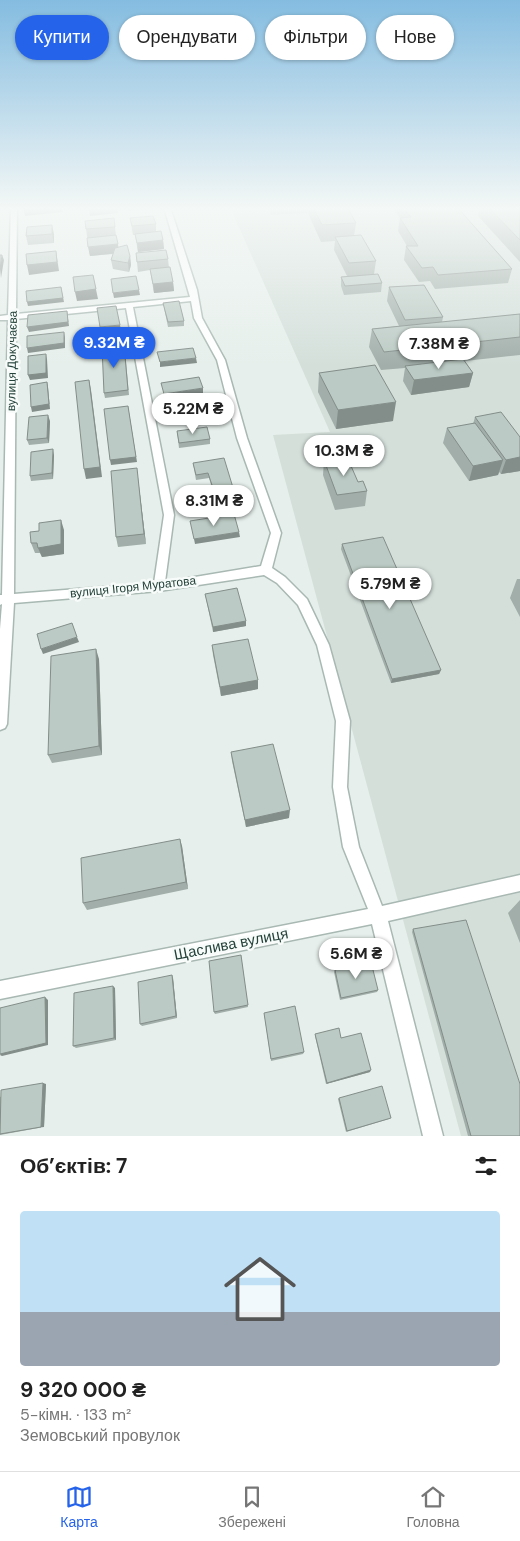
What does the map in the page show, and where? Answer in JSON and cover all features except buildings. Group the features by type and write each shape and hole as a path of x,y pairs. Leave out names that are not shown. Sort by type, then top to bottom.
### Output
{"street":[{"name":"вулиця Докучаєва","path":"0,724 14,260"},
{"path":"184,260 193,290 193,300 198,318 221,360 242,438 276,533 266,570 281,580 302,602 323,645 343,721 340,787 351,847 378,915 433,1136"},
{"path":"0,318 193,300"},
{"path":"129,306 169,515 159,587"},
{"name":"вулиця Ігоря Муратова","path":"4,600 159,587 266,570"},
{"name":"Щаслива вулиця","path":"0,990 378,915 520,884"}],"shaded area":[{"path":"254,260 520,260 520,1136 461,1136 273,435 330,432"}]}
